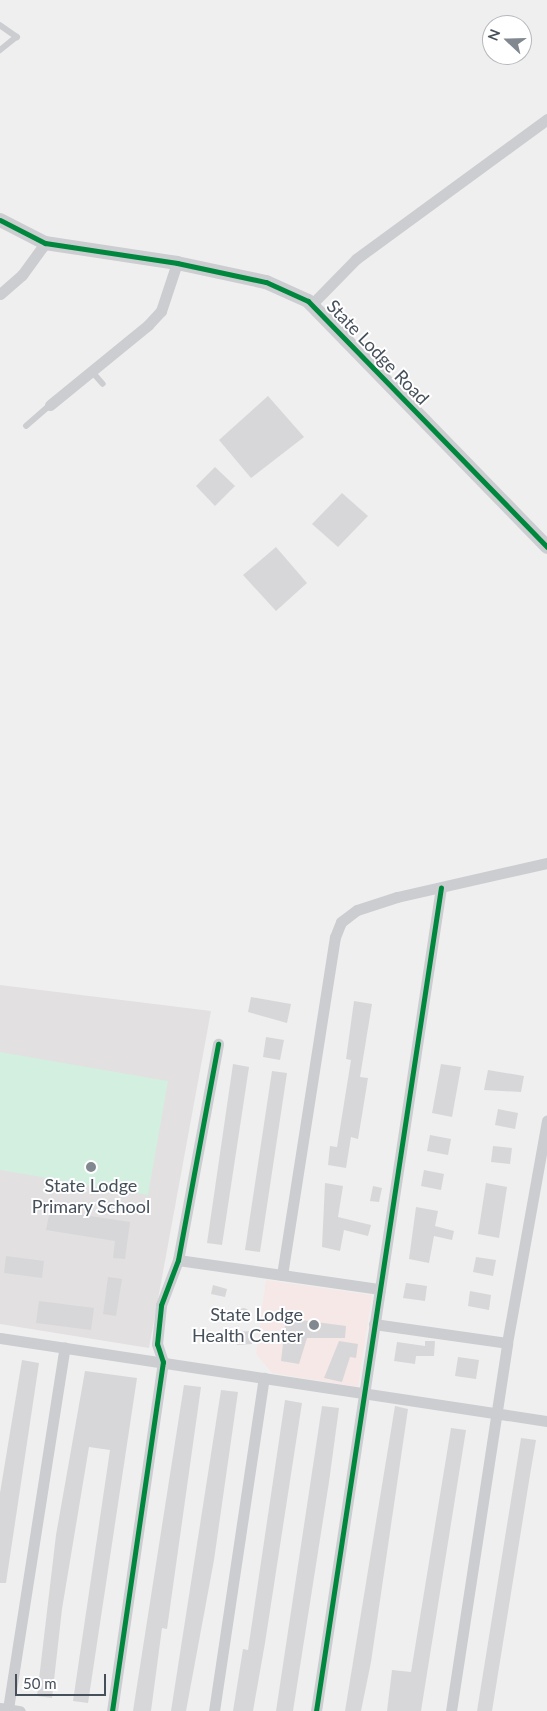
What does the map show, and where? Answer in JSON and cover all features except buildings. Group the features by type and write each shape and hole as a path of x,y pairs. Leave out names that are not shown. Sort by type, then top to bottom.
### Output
{"street":[{"path":"312,304 356,259 547,119"},
{"name":"State Lodge Road","path":"0,220 45,243 177,262 266,282 312,304 547,547"},
{"path":"0,294 22,275 45,243"},
{"path":"50,405 91,370 136,338 161,311 177,262"},
{"path":"282,1275 335,937 341,922 356,910 441,887 547,863"},
{"path":"316,1711 441,887"},
{"path":"112,1711 163,1362 157,1344 161,1305 178,1260 218,1044"},
{"path":"451,1711 507,1343 547,1121"},
{"path":"178,1260 380,1289"},
{"path":"374,1324 507,1343"},
{"path":"0,1338 364,1394 498,1411 547,1421"},
{"path":"9,1709 65,1347"},
{"path":"214,1711 264,1378"}],"lane":[{"path":"0,25 17,37 0,51"},
{"path":"91,370 103,384"},
{"path":"26,426 50,405"}],"shaded area":[{"name":"State Lodge Primary School","path":"0,985 211,1011 149,1348 0,1324"},
{"name":"State Lodge Health Center","path":"266,1280 372,1295 358,1387 272,1373 256,1354"}],"green space":[{"path":"0,1052 168,1081 148,1195 0,1170"}],"cycle path":[{"path":"0,220 45,243 177,263 266,282 308,301 547,547"},
{"path":"316,1711 441,887"},
{"path":"112,1711 163,1362 157,1344 161,1305 178,1260 218,1044"}],"place":[{"name":"State Lodge Primary School","path":"91,1167"},
{"name":"State Lodge Health Center","path":"314,1325"}]}
